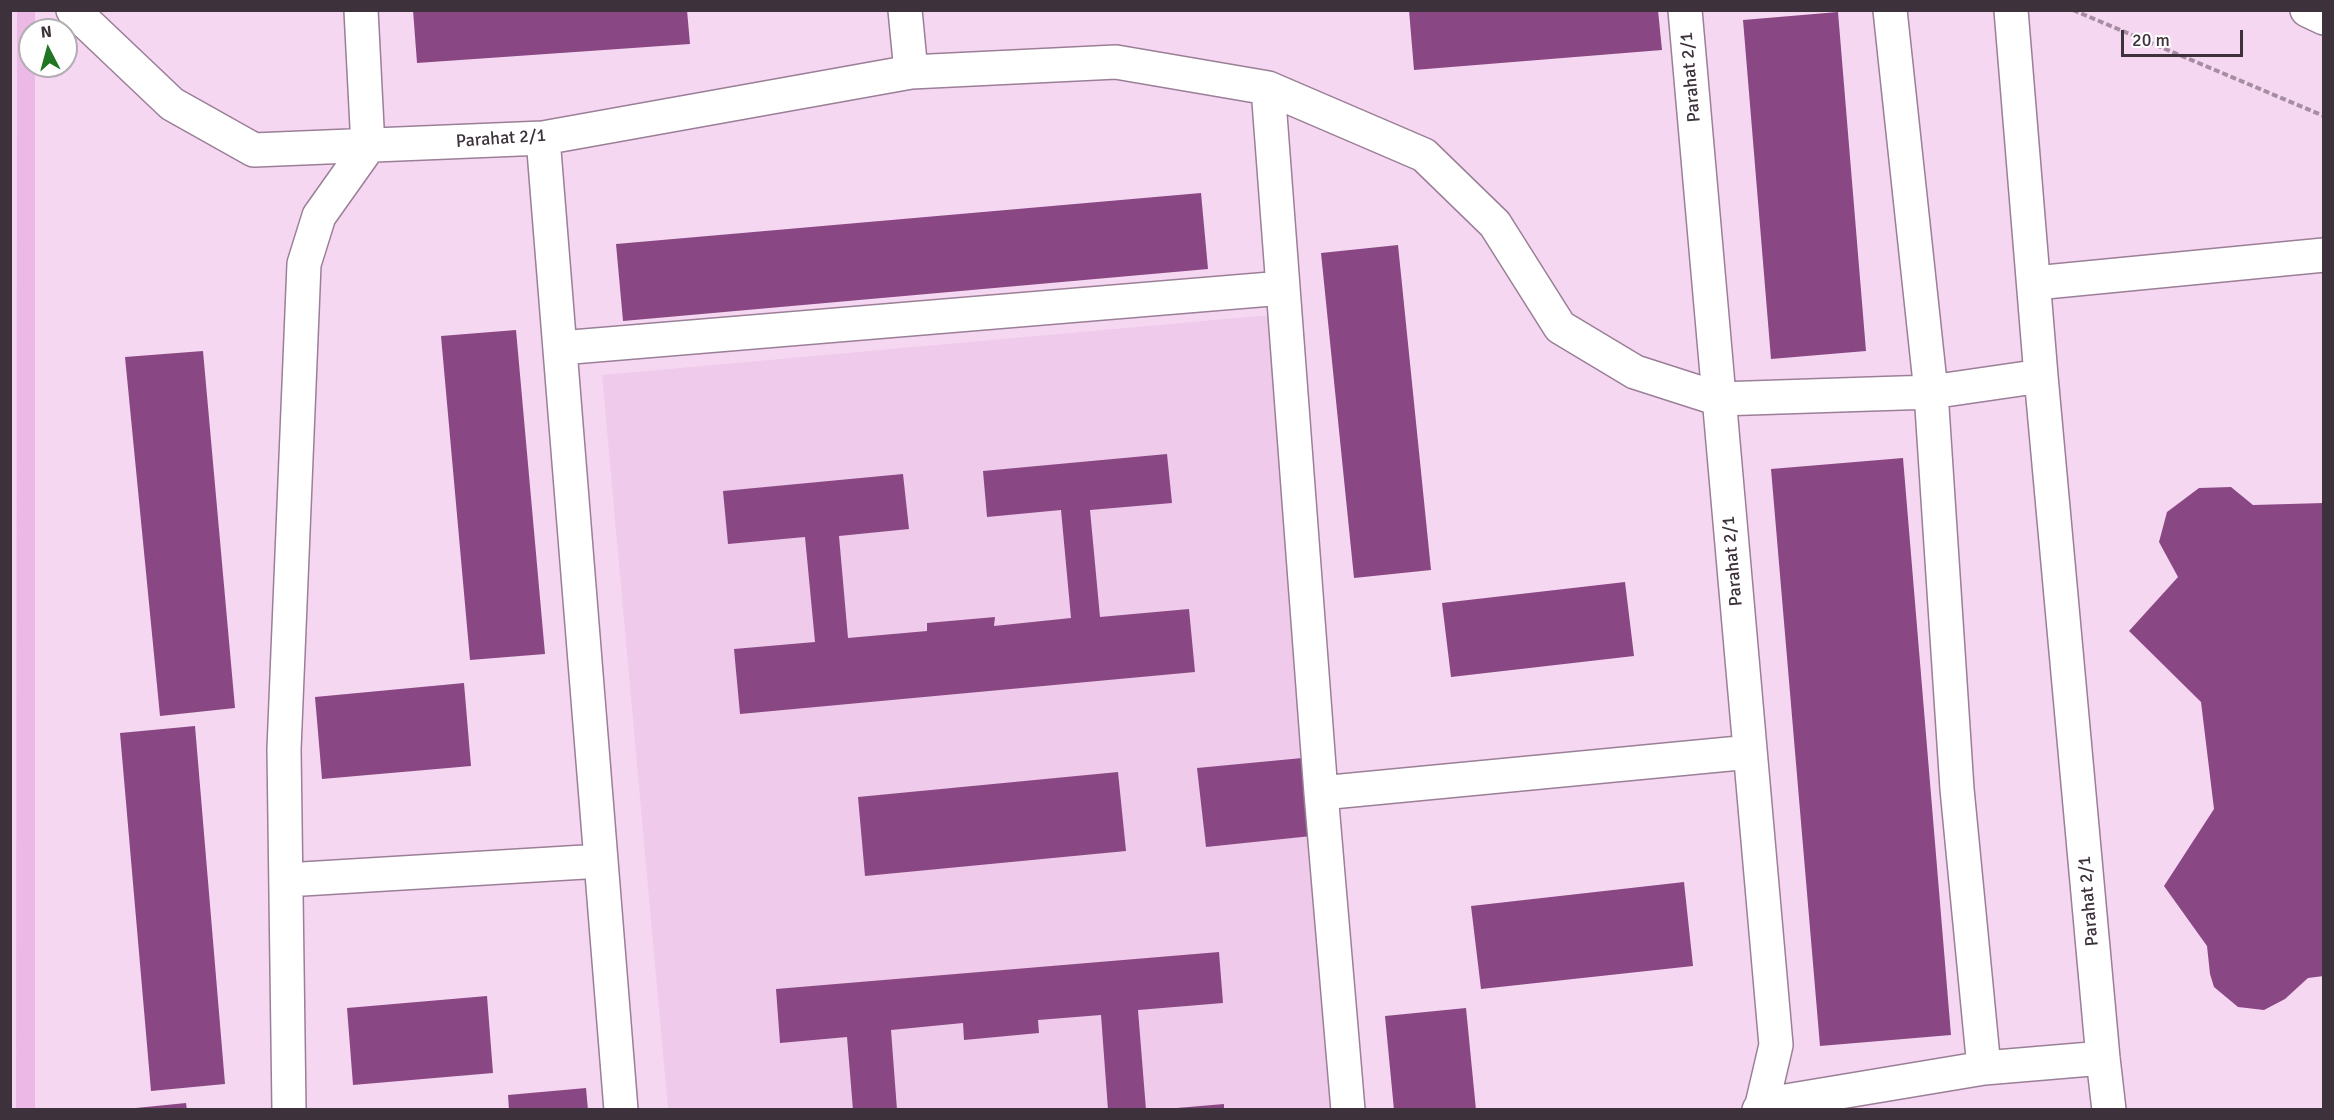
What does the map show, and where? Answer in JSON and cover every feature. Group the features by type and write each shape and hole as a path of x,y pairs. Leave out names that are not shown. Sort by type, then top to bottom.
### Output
{"street":[{"name":"Parahat 2/1","path":"73,10 172,104 254,150 543,138 911,72 1116,62 1268,88 1424,155 1495,224 1560,327 1635,372 1719,399 1931,392 2041,376"},
{"path":"289,1110 284,749 304,264 319,216 368,147 361,10"},
{"path":"905,10 911,72"},
{"name":"Parahat 2/1","path":"1685,10 1776,1045 1760,1107"},
{"path":"1890,10 1931,392 1957,789 1984,1068"},
{"name":"Parahat 2/1","path":"2011,10 2041,376 2109,1110"},
{"path":"2307,10 2324,18"},
{"path":"1268,88 1321,793 1348,1110"},
{"path":"543,138 621,1110"},
{"path":"2035,283 2324,255"},
{"path":"560,348 1283,288"},
{"path":"1321,793 1750,752"},
{"path":"286,880 601,861"},
{"path":"1760,1107 1984,1068 2103,1058"}],"path":[{"path":"2073,10 2324,116"}],"shaded area":[{"path":"35,10 35,18 18,18 18,78 35,78 35,1109 16,1110 17,11"},
{"path":"1270,315 1342,1109 668,1109 602,375"}],"building":[{"path":"413,10 687,10 690,44 417,63"},
{"path":"1409,10 1658,10 1662,50 1414,70"},
{"path":"1838,12 1866,351 1771,359 1743,20"},
{"path":"1201,193 1208,269 623,321 616,244"},
{"path":"1398,245 1431,570 1354,578 1321,253"},
{"path":"516,330 545,654 470,660 441,336"},
{"path":"203,351 235,708 160,716 125,357"},
{"path":"1167,454 1172,503 1090,510 1100,617 1189,609 1195,672 740,714 734,649 815,642 805,537 728,544 723,491 903,474 909,529 839,536 848,638 927,631 927,623 995,617 994,626 1071,618 1061,510 987,517 983,471"},
{"path":"1903,458 1951,1035 1820,1046 1771,469"},
{"path":"2231,487 2253,505 2324,503 2324,976 2308,978 2285,999 2264,1010 2238,1007 2214,987 2207,946 2164,886 2214,809 2201,702 2129,631 2178,577 2159,542 2167,512 2199,488"},
{"path":"1625,582 1634,656 1451,677 1442,603"},
{"path":"464,683 471,766 322,779 315,697"},
{"path":"195,726 225,1084 151,1091 120,733"},
{"path":"1313,757 1321,835 1206,847 1197,768"},
{"path":"1118,772 1126,851 865,876 858,797"},
{"path":"1684,882 1693,966 1481,989 1471,906"},
{"path":"1219,952 1223,1003 1138,1010 1146,1110 1108,1110 1101,1015 1038,1020 1039,1033 964,1040 963,1023 891,1030 897,1110 853,1110 847,1037 780,1043 776,989"},
{"path":"487,996 493,1073 353,1085 347,1008"},
{"path":"1466,1008 1476,1110 1394,1110 1385,1016"},
{"path":"586,1088 588,1110 509,1110 508,1095"},
{"path":"186,1103 187,1110 136,1110 136,1108"},
{"path":"1224,1104 1224,1110 1177,1110 1177,1108"}]}
